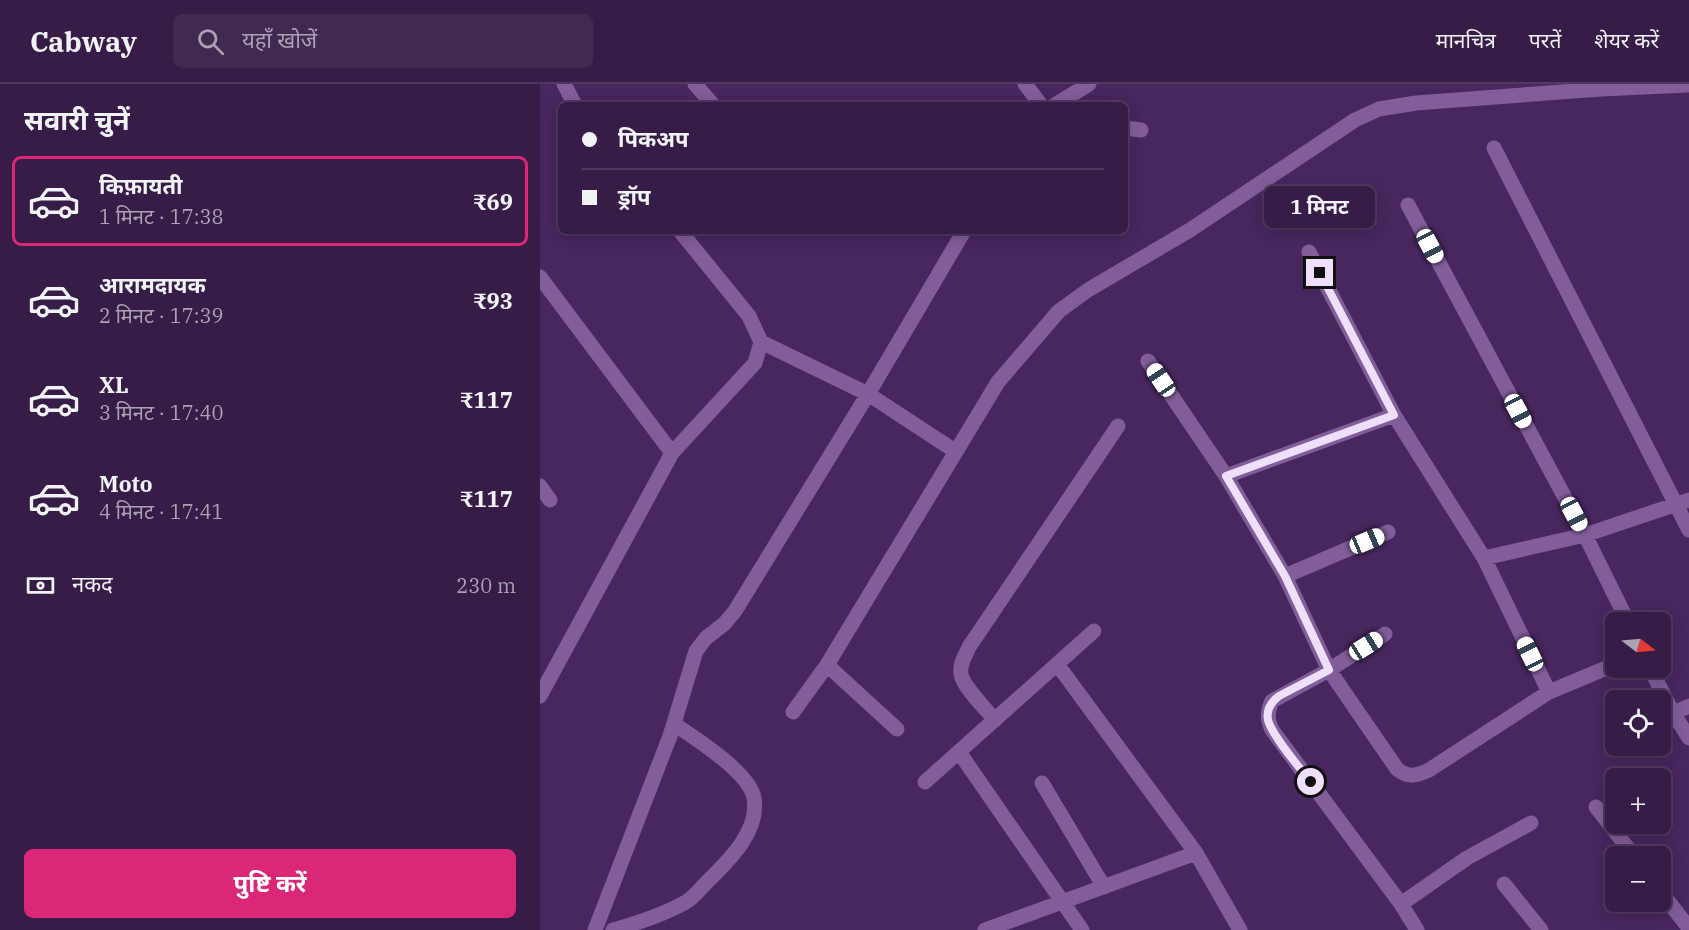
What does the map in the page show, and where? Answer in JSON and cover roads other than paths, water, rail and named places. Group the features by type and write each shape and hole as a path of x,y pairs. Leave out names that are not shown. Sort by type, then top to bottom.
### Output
{"street":[{"path":"564,84 573,102"},
{"path":"695,84 710,102"},
{"path":"1026,84 1039,102"},
{"path":"1060,102 1089,84"},
{"path":"793,712 827,665 999,382 1059,311 1088,290 1190,230 1355,120 1379,110 1416,103 1689,85"},
{"path":"1128,129 1141,130"},
{"path":"1494,148 1683,502 1689,530"},
{"path":"1408,205 1585,535 1623,612"},
{"path":"682,234 750,316 761,342 868,394 955,451"},
{"path":"595,930 674,724 696,651 706,638 724,624 735,611 868,394 962,234"},
{"path":"1309,252 1394,415 1484,558 1549,692"},
{"path":"540,277 672,453"},
{"path":"540,696 672,453 754,363 761,342"},
{"path":"1148,361 1226,476 1285,576 1329,670 1397,769 1411,776 1429,770 1549,692 1605,669"},
{"path":"1226,476 1394,415"},
{"path":"995,720 960,674 962,663 969,647 1118,426"},
{"path":"540,486 550,500"},
{"path":"1484,558 1585,535 1683,502"},
{"path":"1285,576 1388,532"},
{"path":"925,782 1094,631"},
{"path":"1386,634 1329,670 1272,701 1268,709 1268,719 1272,730 1418,930"},
{"path":"1057,664 1196,853 1240,930"},
{"path":"827,665 897,729"},
{"path":"1655,678 1689,738"},
{"path":"1673,713 1689,706"},
{"path":"613,930 643,921 688,901 736,853 745,838 753,815 754,797 744,779 717,755 674,724"},
{"path":"959,752 1082,930"},
{"path":"1042,783 1104,887"},
{"path":"1596,807 1626,846"},
{"path":"1401,904 1467,858 1531,823"},
{"path":"985,930 1196,853"},
{"path":"1504,884 1541,930"},
{"path":"1671,905 1689,928"}]}
